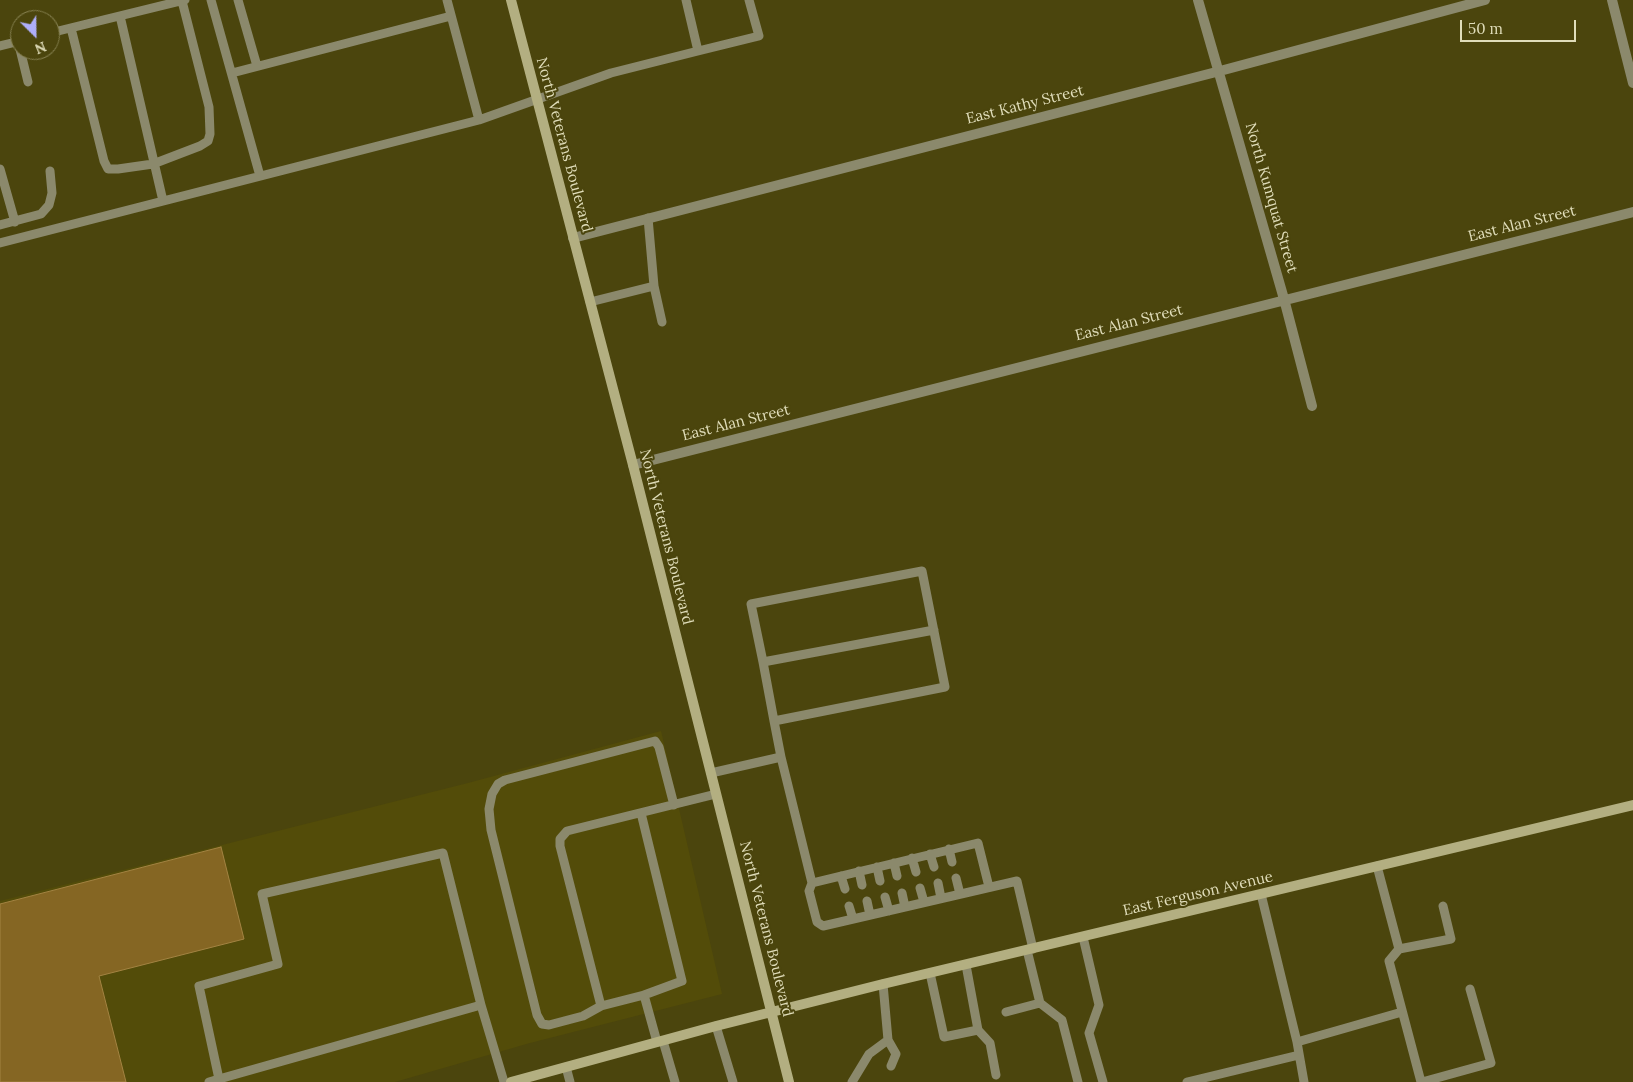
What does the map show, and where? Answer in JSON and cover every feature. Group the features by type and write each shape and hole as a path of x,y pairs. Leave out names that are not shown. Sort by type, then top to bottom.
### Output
{"main road":[{"name":"North Veterans Boulevard","path":"511,0 633,465 789,1082"},
{"name":"East Ferguson Avenue","path":"511,1082 716,1026 883,984 1633,805"}],"street":[{"name":"North Kumquat Street","path":"1198,0 1220,70 1312,406"},
{"name":"East Kathy Street","path":"573,238 1485,0"},
{"path":"1612,0 1633,84"},
{"name":"East Alan Street","path":"633,465 1633,212"}],"lane":[{"path":"60,31 184,0 209,107 210,134 208,141 200,146 153,164 108,169 104,161 71,28"},
{"path":"211,0 260,176"},
{"path":"238,0 257,66"},
{"path":"447,0 479,120"},
{"path":"686,0 698,51"},
{"path":"0,243 479,120 611,73 759,36 749,0"},
{"path":"120,16 163,201"},
{"path":"232,72 451,16"},
{"path":"23,60 28,82"},
{"path":"0,169 15,222"},
{"path":"0,225 41,214 49,205 52,193 50,171"},
{"path":"648,218 654,286 662,322"},
{"path":"590,302 654,286"},
{"path":"774,721 945,687 922,571 751,604 781,757 812,883 809,891 817,922 823,926 1017,881 1040,1004 1062,1020 1078,1082"},
{"path":"763,662 934,630"},
{"path":"642,813 682,981 644,995 601,1006 583,1016 549,1025 542,1024 537,1015 491,830 489,809 492,794 498,784 505,780 655,742 659,747 674,805"},
{"path":"711,773 781,757"},
{"path":"601,1006 560,846 560,839 567,831 716,794"},
{"path":"812,883 978,842 989,887"},
{"path":"949,850 952,862"},
{"path":"219,1079 199,986 278,964 262,894 443,853 480,1005 504,1082"},
{"path":"930,854 934,867"},
{"path":"912,858 916,872"},
{"path":"894,863 897,876"},
{"path":"1377,866 1399,949"},
{"path":"876,867 880,880"},
{"path":"859,872 862,885"},
{"path":"841,876 845,889"},
{"path":"956,878 960,894"},
{"path":"938,883 942,898"},
{"path":"920,888 924,902"},
{"path":"902,892 905,907"},
{"path":"1261,894 1297,1042 1304,1082"},
{"path":"885,897 888,911"},
{"path":"867,901 870,915"},
{"path":"849,906 853,919"},
{"path":"1443,906 1451,939 1399,949 1389,961 1421,1082 1491,1063 1470,989"},
{"path":"1083,937 1099,1005 1089,1033 1103,1082"},
{"path":"966,965 978,1030 990,1043 996,1075"},
{"path":"930,973 944,1037 978,1030"},
{"path":"883,984 888,1040 896,1054 891,1066"},
{"path":"644,995 675,1082"},
{"path":"1006,1012 1040,1004"},
{"path":"209,1082 480,1005"},
{"path":"1297,1042 1402,1012"},
{"path":"716,1026 733,1082"},
{"path":"852,1082 869,1054 888,1040"},
{"path":"1187,1082 1299,1055"},
{"path":"566,1067 570,1082"}],"shaded area":[{"path":"661,731 722,994 530,1043 395,1082 0,1082 0,901 468,783"}],"building":[{"path":"221,847 244,939 99,976 126,1082 0,1082 0,904"}]}
